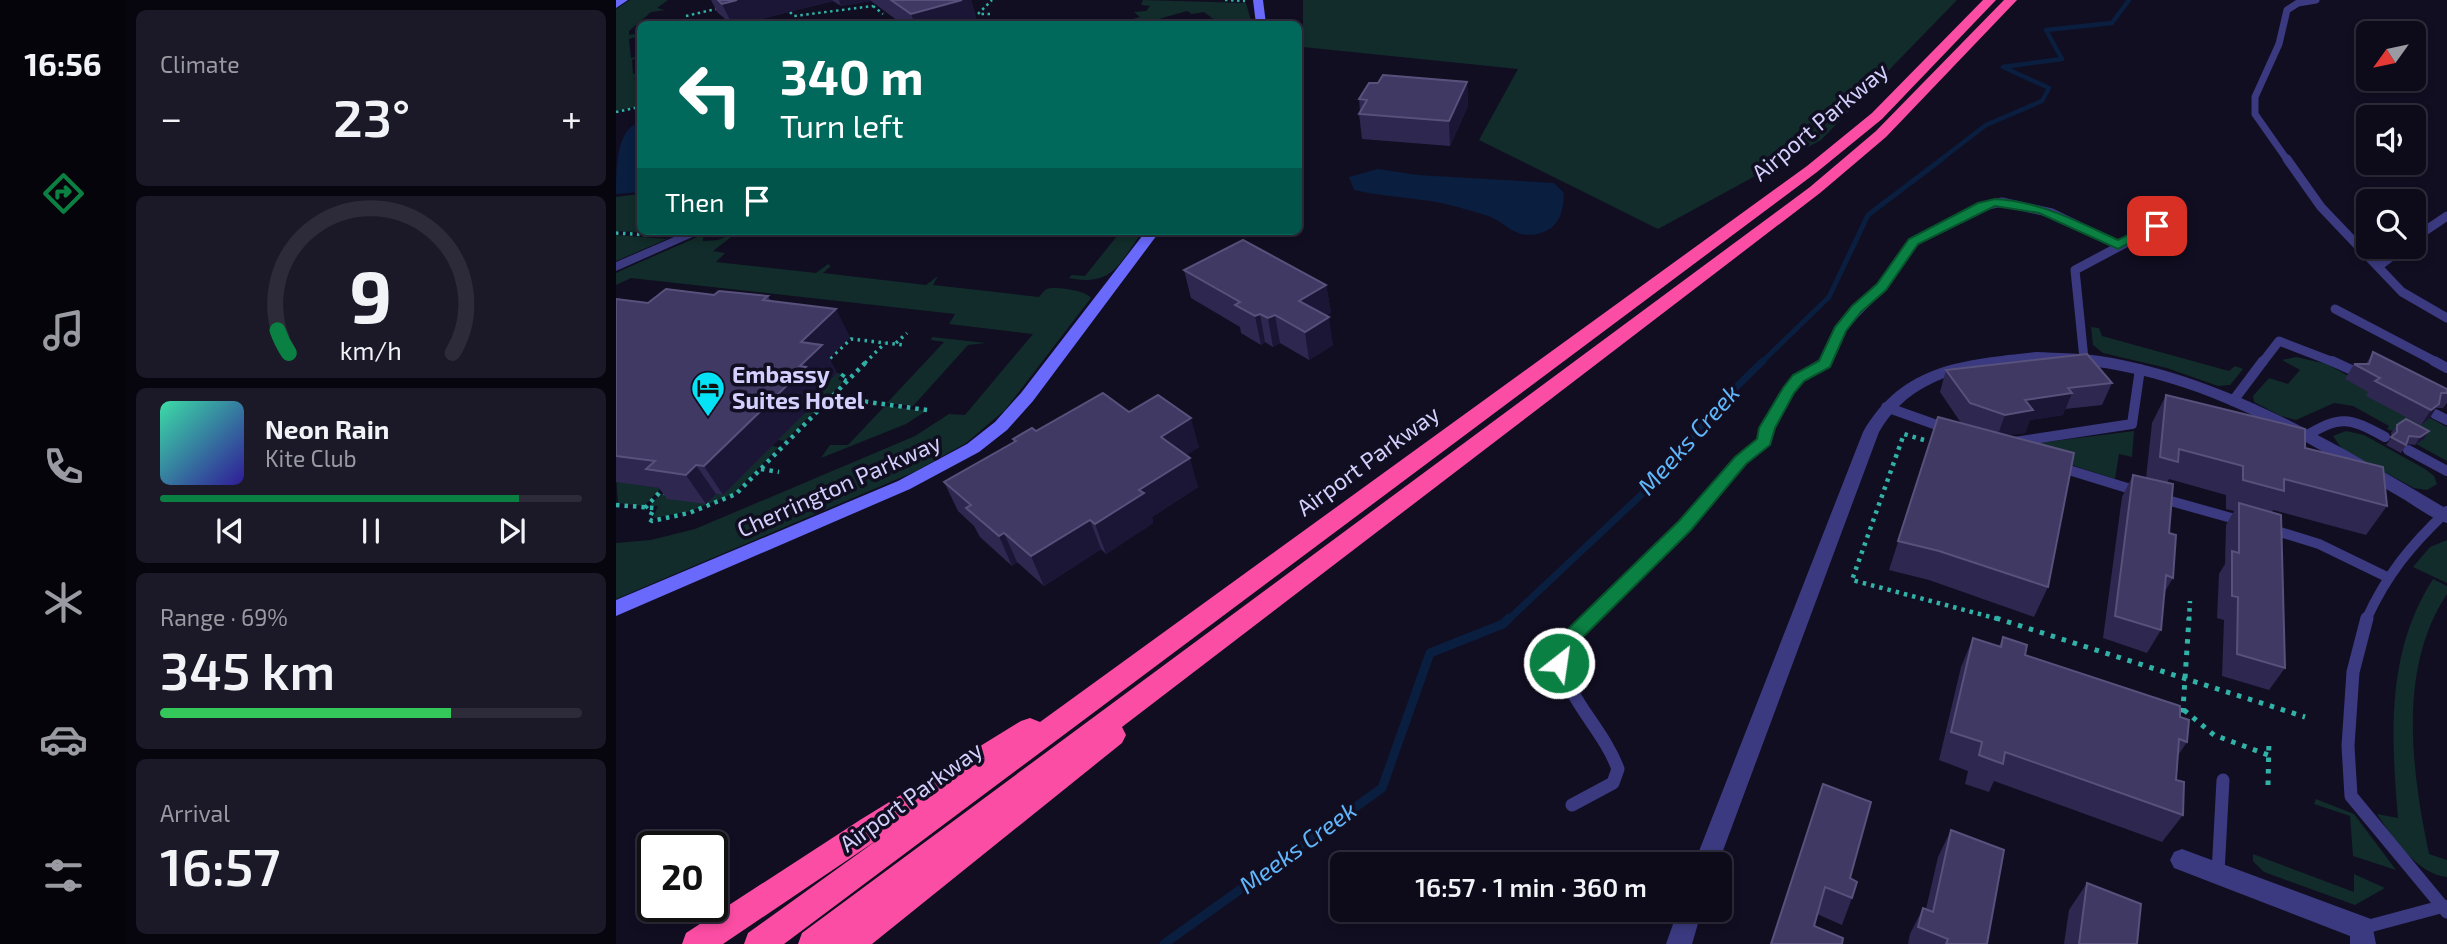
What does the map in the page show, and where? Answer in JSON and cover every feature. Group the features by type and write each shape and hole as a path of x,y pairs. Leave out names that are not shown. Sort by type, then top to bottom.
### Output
{"highway":[{"name":"Airport Parkway","path":"759,944 1812,169 1877,116 1990,0"},
{"name":"Airport Parkway","path":"813,944 1825,182 1919,97 2011,0"},
{"path":"848,944 1529,404"},
{"path":"698,944 870,829 1172,640"}],"street":[{"path":"616,5 623,0"},
{"path":"1258,0 1261,21"},
{"path":"616,267 690,235"},
{"name":"Cherrington Parkway","path":"616,608 894,490 973,448 1001,426 1027,397 1150,235"},
{"path":"1711,852 1871,432 1886,407 1926,379 1960,366 2026,357 2084,359 2140,369 2185,382 2233,401 2305,437 2446,515"},
{"path":"2182,859 2362,936"},
{"path":"1679,944 1686,922"}],"lane":[{"path":"2316,0 2298,3 2287,10 2280,40 2255,97 2255,114 2321,207 2402,292 2447,318"},
{"path":"1572,806 1613,783 1618,769 1616,759 1564,674 1559,655 1577,632 1685,526 1741,461 1765,442 1767,428 1788,391 1798,378 1825,364 1840,330 1857,309 1881,287 1914,242 1983,206 2002,202 2043,210 2118,245"},
{"path":"2135,215 2157,226"},
{"path":"2426,230 2447,216"},
{"path":"2084,359 2074,270 2169,220"},
{"path":"2379,266 2388,259"},
{"path":"2335,309 2447,368"},
{"path":"2233,401 2279,341 2313,352 2356,372"},
{"path":"2021,454 2007,446 2132,424 2140,369"},
{"path":"1886,407 1960,433"},
{"path":"2435,414 2447,420"},
{"path":"2305,437 2342,417 2385,437"},
{"path":"2407,450 2447,471"},
{"path":"2047,463 2319,544 2387,578"},
{"path":"2362,936 2445,908 2351,796 2349,721 2353,671 2366,620 2387,578 2416,538 2446,515"},
{"path":"2218,873 2223,780"}],"path":[{"path":"990,14 978,14 992,0"},
{"path":"1225,0 1244,1"},
{"path":"686,16 731,5"},
{"path":"825,10 832,6"},
{"path":"790,12 794,16 825,10 853,11 872,6 883,14"},
{"path":"616,112 637,108"},
{"path":"896,344 907,333"},
{"path":"815,366 826,363 851,339 903,345"},
{"path":"616,505 654,508 649,519 652,521 689,513 736,494 885,343"},
{"path":"844,374 841,378 847,381"},
{"path":"831,397 927,410"},
{"path":"1928,441 1903,434 1852,580 1987,615 2305,717"},
{"path":"775,443 785,444"},
{"path":"760,469 779,472"},
{"path":"644,508 660,492 672,494"},
{"path":"616,513 623,506"},
{"path":"2182,728 2190,601"},
{"path":"2183,709 2214,735 2269,754"},
{"path":"2268,785 2269,739"}],"green space":[{"path":"630,0 668,0 657,8 665,10 651,12 637,21 629,31 629,35 637,34 637,37 629,39 631,58 637,57 632,60 633,74 637,73 634,78 637,84 637,107 616,111 616,9"},
{"path":"1143,0 1246,3 1251,21 1216,21 1204,12 1192,14 1187,11 1152,21 1125,21 1140,17 1134,12 1146,11 1150,6 1141,5"},
{"path":"1303,0 1957,0 1821,140 1658,229 1479,140 1518,69 1303,47"},
{"path":"637,194 637,232 616,231 616,197"},
{"path":"616,235 667,239 616,261"},
{"path":"702,235 709,235 703,237 703,241 734,235 713,251 725,253 716,262 816,273 828,264 831,266 823,273 926,285 938,276 933,285 1039,297 1052,288 1078,291 1091,298 1005,410 966,443 914,472 616,599 616,543 651,540 695,529 915,436 949,414 965,415 1033,334 949,324 955,314 631,278 616,285 616,273"},
{"path":"1118,235 1140,235 1121,262 1106,276 1084,280 1069,278 1072,275 1085,276"},
{"path":"2091,327 2099,328 2102,336 2229,371 2235,366 2243,369 2230,385 2218,386 2167,368 2103,353 2093,345"},
{"path":"932,337 986,343 968,345 913,406 887,403 944,342 931,340"},
{"path":"2296,357 2327,364 2427,420 2430,418 2447,427 2447,461 2416,444 2423,438 2399,426 2392,431 2387,429 2389,426 2353,406 2334,403 2296,420 2281,416 2254,402 2253,396 2269,378 2288,384 2300,370 2282,360"},
{"path":"837,373 842,374 838,379 843,382 785,441 777,440 824,393 819,391"},
{"path":"885,406 926,411 906,424 821,458 830,445 848,445"},
{"path":"2134,431 2132,457 2119,454 2115,479 2025,450 2038,443"},
{"path":"2346,431 2364,435 2425,469 2434,476 2437,484 2427,490 2414,488 2342,449 2333,436"},
{"path":"771,446 779,447 733,494 691,511 653,518 658,506 649,506 661,494 706,504 716,494 723,495"},
{"path":"616,476 632,484 675,490 659,490 644,506 618,503"},
{"path":"2447,540 2447,583 2413,567 2430,547"},
{"path":"2433,579 2447,586 2447,594 2431,623 2421,655 2415,688 2414,755 2429,854 2447,860 2447,877 2426,869 2406,853 2377,814 2398,818 2394,726 2399,665 2418,607"},
{"path":"2316,799 2354,814 2396,870 2353,856 2350,816 2314,804"},
{"path":"2253,854 2354,892 2354,874 2385,888 2355,905 2264,872 2253,861"}],"water":[{"path":"637,124 637,192 616,194 619,151 626,132"},
{"path":"1378,169 1417,175 1554,183 1564,193 1563,207 1559,219 1545,232 1522,234 1494,218 1459,207 1354,190 1349,177"}],"building":[{"path":"718,0 737,0 722,4"},
{"path":"891,0 962,0 911,14"},
{"path":"1383,75 1467,82 1449,121 1359,114 1367,100 1359,99 1369,83 1378,83"},
{"path":"1243,240 1326,285 1299,301 1329,317 1305,332 1275,315 1268,318 1260,314 1255,316 1235,305 1240,302 1184,270"},
{"name":"Embassy Suites Hotel","path":"666,289 714,295 719,291 768,296 763,300 836,309 801,342 822,345 800,366 806,367 704,466 696,465 686,475 646,469 655,461 616,456 616,299 648,303"},
{"path":"2373,352 2447,389 2447,393 2441,393 2439,404 2431,410 2375,381 2380,378 2354,364 2369,364"},
{"path":"2087,354 2112,383 2068,388 2072,393 2025,400 2033,410 2005,415 1970,403 1946,370"},
{"path":"1103,393 1129,412 1158,395 1191,418 1161,437 1190,458 1139,490 1144,493 1095,524 1090,520 1031,556 1004,533 999,536 966,508 971,505 944,482 1016,441 1013,439 1032,428 1036,431"},
{"path":"2166,395 2305,429 2305,448 2383,467 2387,506 2284,479 2284,491 2243,480 2243,466 2179,449 2178,462 2160,457"},
{"path":"1938,417 2074,453 2048,587 1939,551 1898,541"},
{"path":"2406,419 2429,431 2420,437 2409,436 2406,445 2391,437 2397,432 2397,425"},
{"path":"2133,475 2173,484 2169,533 2176,535 2173,578 2166,575 2161,630 2115,616"},
{"path":"2239,503 2281,515 2285,668 2237,654 2238,597 2232,596 2232,551 2239,553"},
{"path":"2003,637 2027,645 2025,655 2180,706 2180,717 2189,720 2187,742 2179,739 2176,780 2184,782 2183,815 2005,752 2003,764 1979,755 1982,742 1951,732 1973,638 2001,647"},
{"path":"1823,784 1871,802 1850,878 1857,882 1852,898 1825,887 1814,926 1843,938 1842,944 1771,944"},
{"path":"1951,830 2004,850 1987,944 1946,944 1948,939 1918,927 1923,908 1933,912"},
{"path":"2087,883 2141,904 2137,944 2079,944"}],"waterway":[{"name":"Meeks Creek","path":"1939,161 1986,125 2042,101 2049,88 2003,67 2062,59 2046,30 2112,23 2129,0"},
{"name":"Meeks Creek","path":"1761,363 1829,297 1868,215 1942,159"},
{"name":"Meeks Creek","path":"1508,620 1657,480 1728,395 1763,361"},
{"name":"Meeks Creek","path":"1164,944 1382,788 1430,653 1503,624 1509,618"}],"place":[{"name":"Embassy Suites Hotel","path":"708,418"}],"route":[{"path":"1559,663 1559,655 1577,632 1685,526 1741,461 1765,442 1767,428 1788,391 1798,378 1825,364 1840,330 1872,293 1881,287 1914,242 1965,214 1989,204 2002,202 2043,210 2118,245 2157,226"}]}
